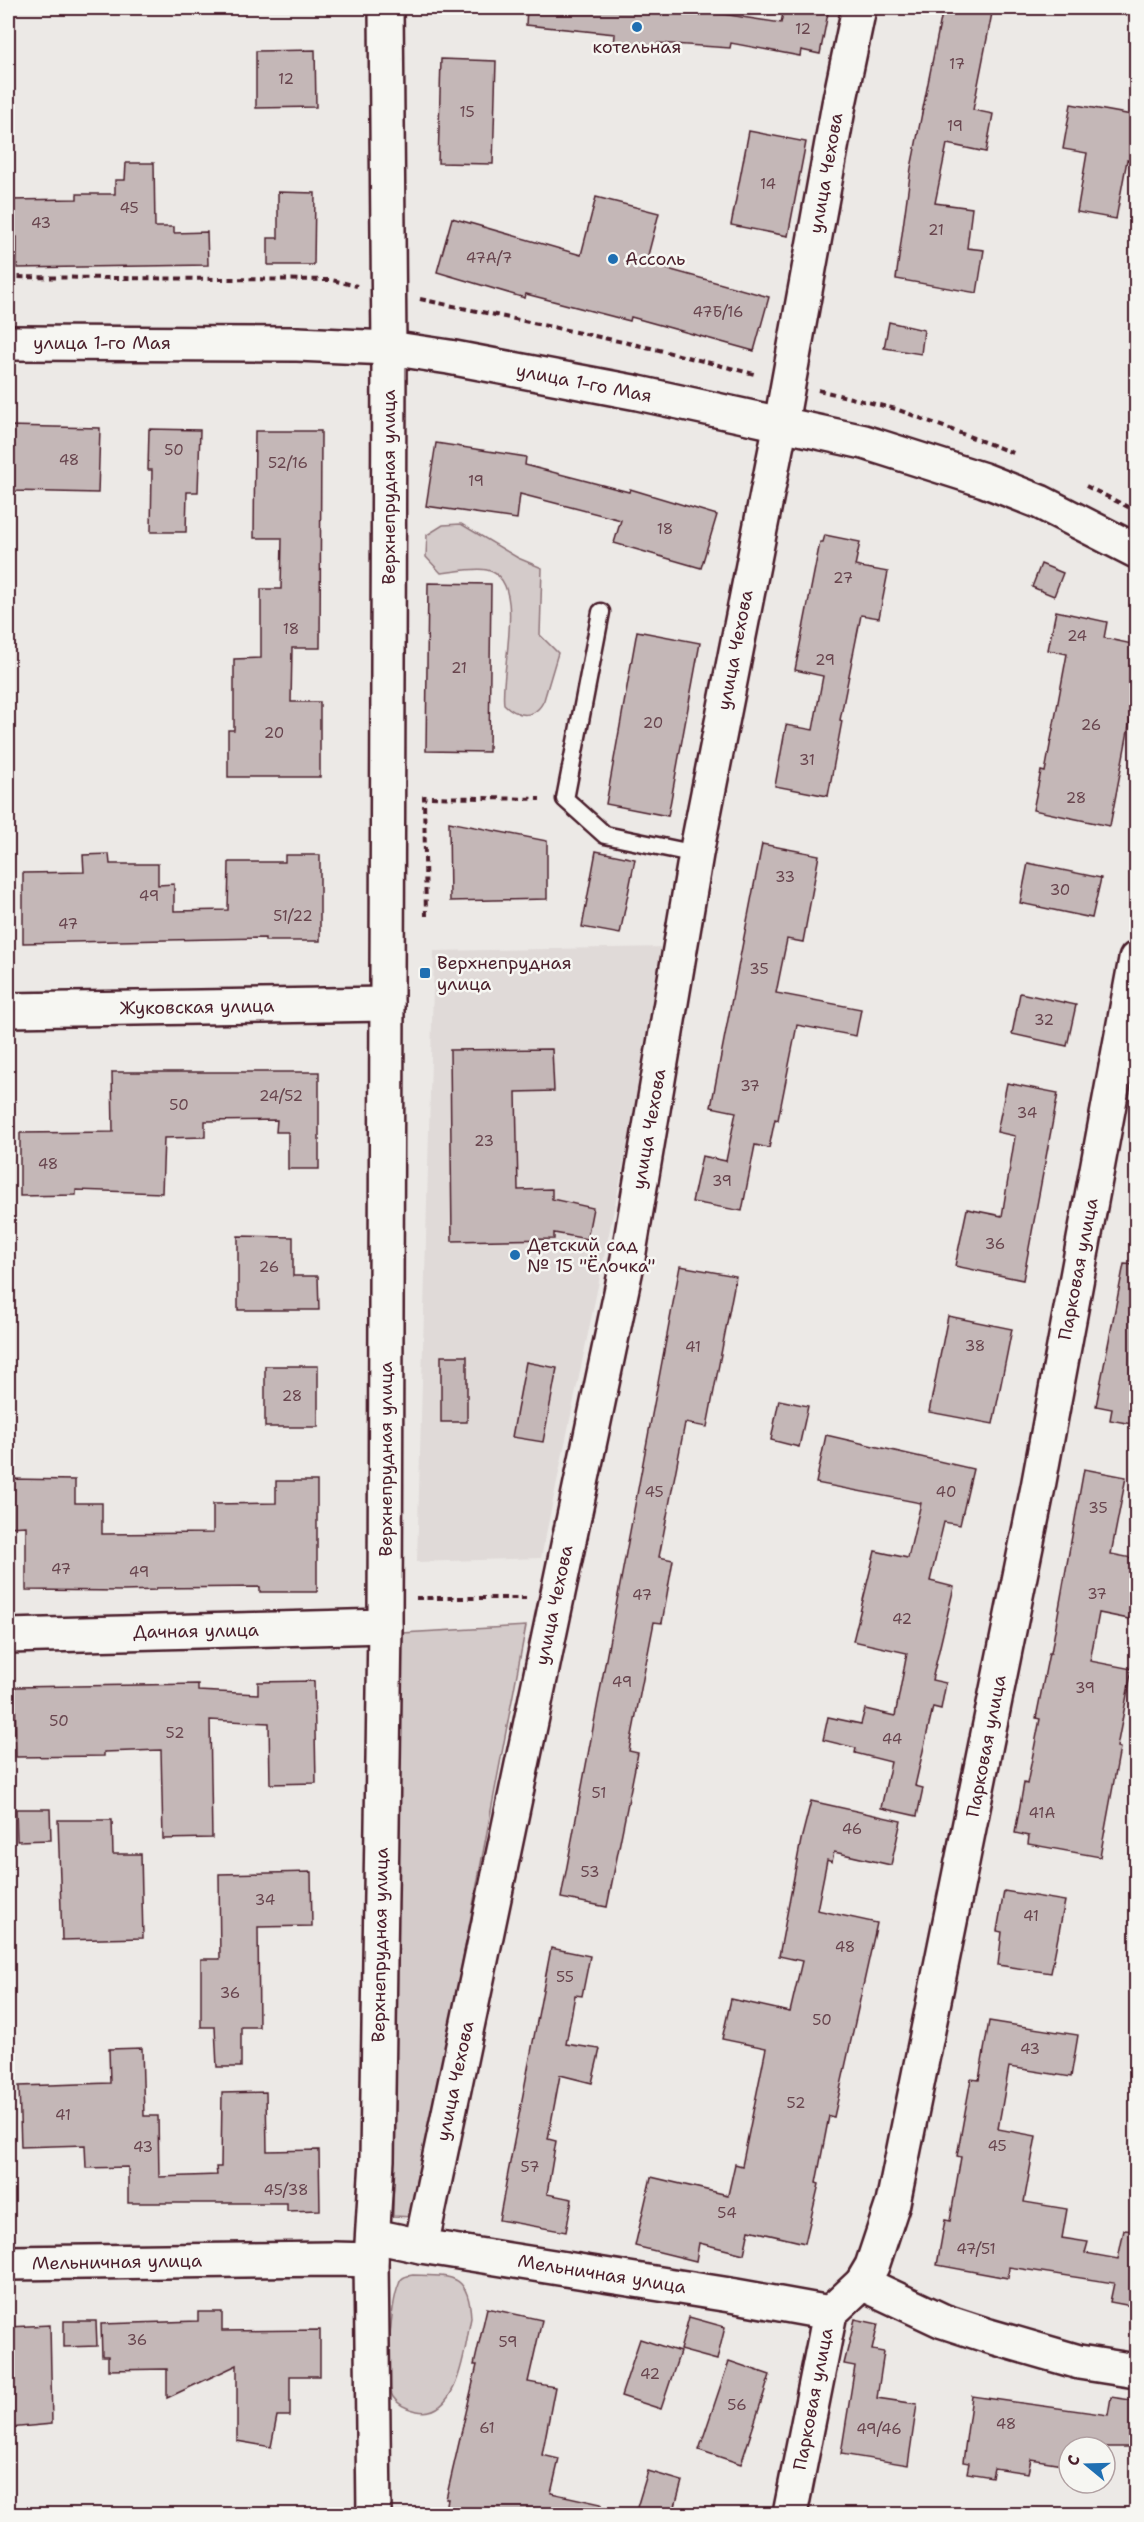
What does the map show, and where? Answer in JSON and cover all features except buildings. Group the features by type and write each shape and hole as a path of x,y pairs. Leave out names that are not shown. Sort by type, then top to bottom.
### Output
{"street":[{"name":"Верхнепрудная улица","path":"374,2514 372,2248 385,1612 389,348 386,8"},
{"name":"улица Чехова","path":"421,2246 627,1264 696,854 781,423 839,104 859,8"},
{"name":"улица 1-го Мая","path":"8,342 297,344 389,348 638,393 864,442 984,480 1040,502 1137,551"},
{"name":"Парковая улица","path":"790,2514 830,2313 862,2283 872,2266 893,2203 1038,1487 1137,959"},
{"name":"Жуковская улица","path":"8,1010 387,1004"},
{"name":"Дачная улица","path":"8,1635 385,1612"},
{"name":"Мельничная улица","path":"8,2263 421,2246 830,2313"},
{"path":"862,2283 943,2321 989,2336 1079,2362 1137,2371"}],"lane":[{"path":"602,612 565,799 605,835 696,854"}],"path":[{"path":"8,277 332,280 389,292"},
{"path":"426,916 424,797 565,799"},
{"path":"385,1612 556,1598"}],"shaded area":[{"path":"461,524 518,558 542,568 540,635 558,653 544,700 536,711 531,713 514,712 504,704 510,608 507,591 500,577 482,569 441,573 426,557 427,535 443,525"},
{"name":"Детский сад № 15 \"Ёлочка\"","path":"669,947 541,1558 417,1562 434,951"},
{"path":"526,1626 414,2217 393,2216 402,1633"},
{"path":"413,2275 448,2277 456,2280 467,2292 470,2303 471,2318 458,2378 451,2393 442,2404 431,2411 417,2411 404,2406 393,2397 390,2388 389,2359 393,2307 401,2280"}],"place":[{"name":"котельная","path":"637,27"},
{"name":"Ассоль","path":"613,259"},
{"name":"Верхнепрудная улица","path":"425,973"},
{"name":"Детский сад № 15 \"Ёлочка\"","path":"515,1255"}]}
